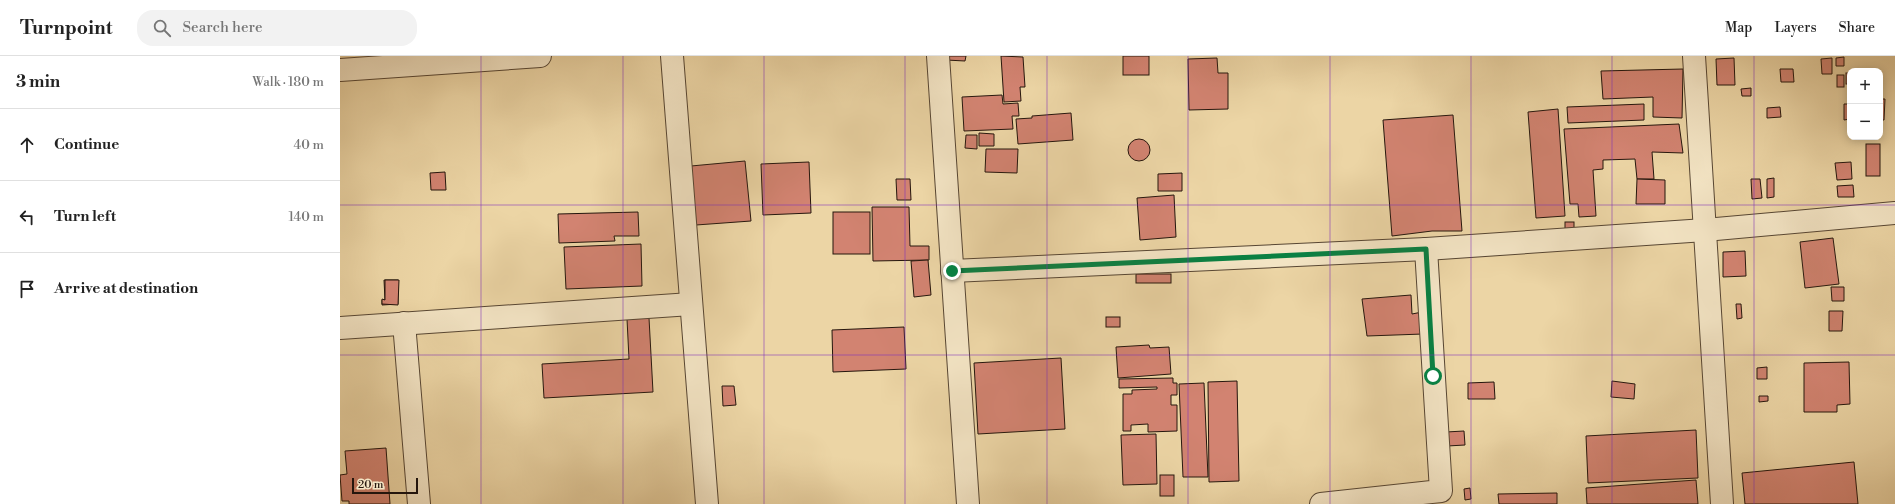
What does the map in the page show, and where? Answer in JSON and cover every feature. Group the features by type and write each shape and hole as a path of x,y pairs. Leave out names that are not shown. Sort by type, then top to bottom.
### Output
{"street":[{"path":"340,70 398,61 540,56"},
{"path":"672,56 707,504"},
{"path":"938,56 968,504"},
{"path":"1694,56 1722,504"},
{"path":"952,271 1426,249 1705,230 1895,212"},
{"path":"1321,504 1441,498 1426,249"},
{"path":"340,328 691,304"},
{"path":"404,323 420,504"}],"building":[{"path":"946,56 966,56 965,61 946,60"},
{"path":"1001,56 1023,57 1025,87 1020,87 1021,101 1004,102"},
{"path":"1123,56 1149,56 1149,75 1123,75"},
{"path":"1844,57 1844,66 1836,66 1836,58"},
{"path":"1217,58 1218,73 1228,73 1228,109 1189,110 1188,59"},
{"path":"1734,58 1735,85 1717,85 1716,59"},
{"path":"1832,58 1832,74 1822,74 1821,59"},
{"path":"1683,69 1682,118 1653,117 1653,97 1603,99 1601,71"},
{"path":"1780,69 1793,69 1794,82 1781,82"},
{"path":"1846,73 1847,73 1847,84"},
{"path":"1837,75 1844,75 1844,87 1837,87"},
{"path":"1751,88 1751,96 1742,96 1741,89"},
{"path":"1002,95 1003,104 1018,103 1019,116 1012,116 1013,129 964,131 962,97"},
{"path":"1883,99 1885,99 1884,120"},
{"path":"1644,104 1644,120 1568,123 1567,107"},
{"path":"1844,104 1847,104 1847,120 1844,120"},
{"path":"1780,107 1781,117 1767,118 1767,108"},
{"path":"1558,109 1565,216 1536,218 1528,112"},
{"path":"1071,113 1073,140 1018,144 1016,119 1032,118 1032,116"},
{"path":"1453,115 1462,231 1432,231 1392,236 1383,120"},
{"path":"1679,124 1683,153 1652,152 1654,179 1637,179 1635,159 1603,160 1603,169 1593,170 1596,216 1579,217 1578,204 1570,204 1564,129"},
{"path":"979,133 994,134 994,146 979,146"},
{"path":"966,135 977,135 977,149 965,148"},
{"path":"1139,139 1147,142 1150,150 1147,158 1139,161 1131,158 1128,150 1131,142"},
{"path":"1866,144 1880,144 1880,176 1866,176"},
{"path":"986,149 1018,149 1017,173 985,172"},
{"path":"745,161 751,221 696,225 691,166"},
{"path":"809,162 811,213 763,215 761,164"},
{"path":"1851,162 1852,179 1837,180 1835,163"},
{"path":"445,172 446,190 431,190 430,173"},
{"path":"1182,173 1182,191 1158,191 1158,174"},
{"path":"1774,178 1774,197 1767,198 1767,179"},
{"path":"896,179 910,179 911,200 897,200"},
{"path":"1637,179 1665,180 1665,204 1636,204"},
{"path":"1751,179 1760,179 1762,198 1752,199"},
{"path":"1853,185 1854,197 1838,197 1837,186"},
{"path":"1174,195 1176,237 1140,240 1137,198"},
{"path":"872,207 909,207 910,246 929,246 929,260 873,261"},
{"path":"638,212 639,236 614,236 615,241 559,243 558,214"},
{"path":"833,212 870,212 870,254 833,254"},
{"path":"1565,222 1574,222 1574,229 1565,229"},
{"path":"1833,238 1839,284 1805,288 1800,242"},
{"path":"641,244 642,286 566,289 564,247"},
{"path":"1745,251 1746,276 1723,277 1723,252"},
{"path":"928,260 931,295 914,297 911,261"},
{"path":"1136,274 1171,274 1171,283 1136,283"},
{"path":"384,280 398,280 398,304 382,305 382,300 385,300"},
{"path":"385,280 399,280 398,305 382,304 382,299 385,300"},
{"path":"1831,287 1844,287 1844,301 1832,301"},
{"path":"1411,295 1412,314 1422,312 1423,334 1367,336 1362,299"},
{"path":"1736,304 1741,304 1742,318 1737,319"},
{"path":"1829,311 1843,311 1842,331 1829,331"},
{"path":"1106,317 1120,317 1120,327 1106,327"},
{"path":"649,318 653,392 544,398 542,364 629,359 627,319"},
{"path":"904,327 906,369 833,372 832,330"},
{"path":"1149,345 1150,348 1169,347 1171,374 1118,378 1116,347"},
{"path":"1061,358 1065,429 978,434 974,363"},
{"path":"1849,362 1850,404 1837,405 1837,412 1804,412 1804,363"},
{"path":"1767,367 1767,379 1757,379 1757,368"},
{"path":"1173,378 1173,383 1177,383 1177,395 1171,395 1171,405 1177,405 1177,431 1148,432 1148,424 1131,425 1131,431 1123,431 1123,394 1132,394 1132,390 1157,389 1157,387 1119,388 1119,379"},
{"path":"1237,381 1239,481 1209,482 1208,382"},
{"path":"1612,381 1635,384 1634,399 1611,397"},
{"path":"1494,382 1495,399 1468,399 1468,383"},
{"path":"1204,383 1208,477 1183,477 1179,384"},
{"path":"722,386 734,386 736,405 723,406"},
{"path":"1759,396 1768,396 1768,401 1759,402"},
{"path":"1696,430 1698,478 1588,483 1586,436"},
{"path":"1464,431 1465,445 1447,446 1446,432"},
{"path":"1156,434 1157,484 1123,485 1121,435"},
{"path":"386,448 390,504 349,504 349,501 342,501 340,475 347,474 345,451"},
{"path":"1854,462 1858,504 1745,504 1742,473"},
{"path":"1160,475 1174,475 1174,496 1160,496"},
{"path":"1696,480 1698,504 1587,504 1586,488"},
{"path":"1470,488 1471,499 1465,500 1464,489"},
{"path":"1557,493 1557,504 1499,504 1498,494"}],"route":[{"path":"952,271 1349,254 1426,249 1433,376"}]}
